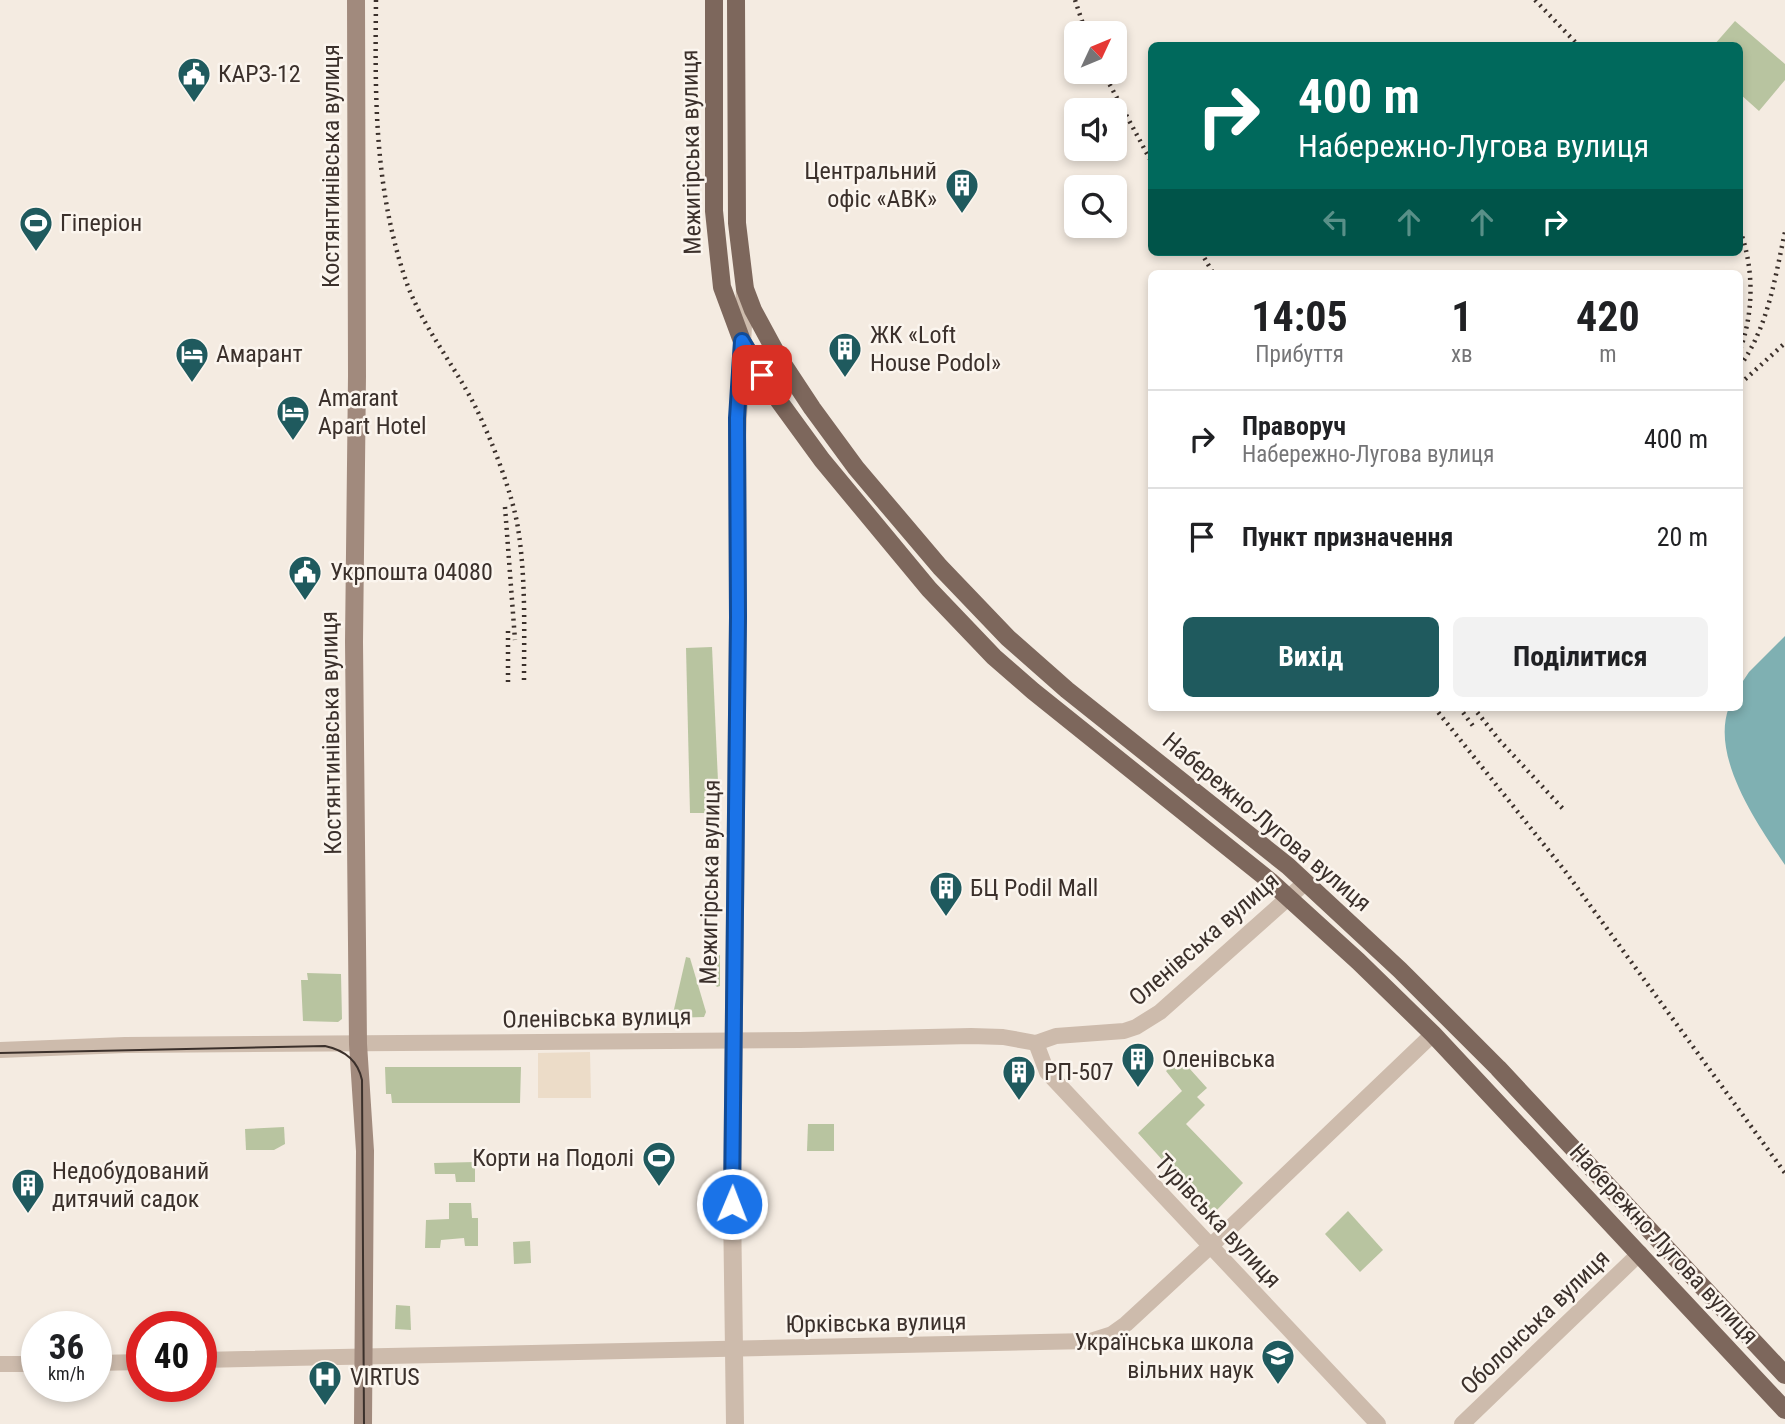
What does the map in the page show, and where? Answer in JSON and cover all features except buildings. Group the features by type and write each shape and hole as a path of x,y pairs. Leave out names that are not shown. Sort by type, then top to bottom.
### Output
{"main road":[{"name":"Костянтинівська вулиця","path":"356,0 357,401 354,642 358,1044 365,1151 363,1424"},
{"name":"Межигірська вулиця","path":"714,0 715,242 722,287 742,341"},
{"name":"Межигірська вулиця","path":"736,0 737,223 745,289"},
{"name":"Набережно-Лугова вулиця","path":"745,289 764,331 819,418 856,468 971,600 1008,638 1068,690 1306,881 1456,1025 1785,1375"},
{"name":"Набережно-Лугова вулиця","path":"742,341 791,418 845,490 929,589 979,641 1033,691 1205,826 1358,961 1433,1034 1785,1410"}],"street":[{"name":"Межигірська вулиця","path":"735,1424 732,1204 738,617 737,418 745,289"},
{"name":"Оленівська вулиця","path":"0,1049 135,1045 971,1036 1003,1037 1035,1043 1056,1037 1124,1031 1148,1020 1306,881"},
{"name":"Юрківська вулиця","path":"217,1360 1090,1341 1112,1334 1126,1324 1433,1034"},
{"name":"Турівська вулиця","path":"1035,1043 1047,1072 1378,1424"},
{"name":"Оболонська вулиця","path":"1462,1424 1640,1253"},
{"path":"0,1364 21,1364"}],"green space":[{"path":"1735,21 1785,64 1785,80 1759,111 1743,97 1743,42 1717,42"},
{"path":"712,647 719,804 713,813 690,813 686,648"},
{"path":"720,955 720,986 717,987 712,982 708,968 714,957"},
{"path":"686,957 690,958 706,1012 704,1017 672,1018"},
{"path":"307,973 341,974 342,1019 338,1022 303,1021 301,980 308,980"},
{"path":"1180,1058 1207,1088 1197,1097 1205,1105 1186,1124 1243,1183 1212,1215 1138,1133 1182,1091 1166,1071"},
{"path":"385,1067 521,1067 520,1103 392,1103 391,1094 386,1094"},
{"path":"808,1124 834,1124 834,1151 807,1151"},
{"path":"284,1127 285,1144 274,1150 246,1150 245,1129"},
{"path":"475,1162 475,1182 456,1182 455,1174 435,1174 434,1163"},
{"path":"449,1203 471,1203 472,1218 478,1218 478,1246 465,1246 464,1238 441,1240 440,1248 425,1248 426,1220 449,1219"},
{"path":"1348,1211 1383,1250 1360,1272 1325,1234"},
{"path":"530,1241 531,1263 514,1264 513,1242"},
{"path":"396,1305 410,1306 411,1330 395,1329"}],"shaded area":[{"path":"590,1052 591,1098 538,1098 538,1053"}],"water":[{"path":"1785,636 1785,865 1750,811 1731,768 1726,747 1725,727 1728,711 1743,711 1743,681"}],"tram line":[{"path":"0,1053 325,1046 349,1057 362,1080 364,1424"}],"railway":[{"path":"376,0 378,140 387,209 411,295 476,408 495,451 511,499 518,528 522,566 524,682"},
{"path":"1075,0 1082,21"},
{"path":"1535,0 1575,42"},
{"path":"1109,84 1148,156"},
{"path":"1743,362 1764,319 1785,232"},
{"path":"1743,239 1750,275 1750,305 1743,341"},
{"path":"1203,256 1211,270"},
{"path":"1743,381 1785,343"},
{"path":"505,507 515,640"},
{"path":"508,628 508,682"},
{"path":"1437,711 1565,871 1785,1173"},
{"path":"1462,711 1473,726"},
{"path":"1476,711 1500,741 1565,811"}],"place":[{"name":"КАРЗ-12","path":"194,104"},
{"name":"Центральний офіс «АВК»","path":"962,215"},
{"name":"Гіперіон","path":"36,253"},
{"name":"ЖК «Loft House Podol»","path":"845,379"},
{"name":"Амарант","path":"192,384"},
{"name":"Amarant Apart Hotel","path":"293,442"},
{"name":"Укрпошта 04080","path":"305,602"},
{"name":"БЦ Podil Mall","path":"946,918"},
{"name":"Оленівська","path":"1138,1089"},
{"name":"РП-507","path":"1019,1102"},
{"name":"Корти на Подолі","path":"659,1188"},
{"name":"Недобудований дитячий садок","path":"28,1215"},
{"name":"Українська школа вільних наук","path":"1278,1386"},
{"name":"VIRTUS","path":"325,1407"}],"route":[{"path":"732,1204 738,617 737,418 742,341 762,375"}]}
